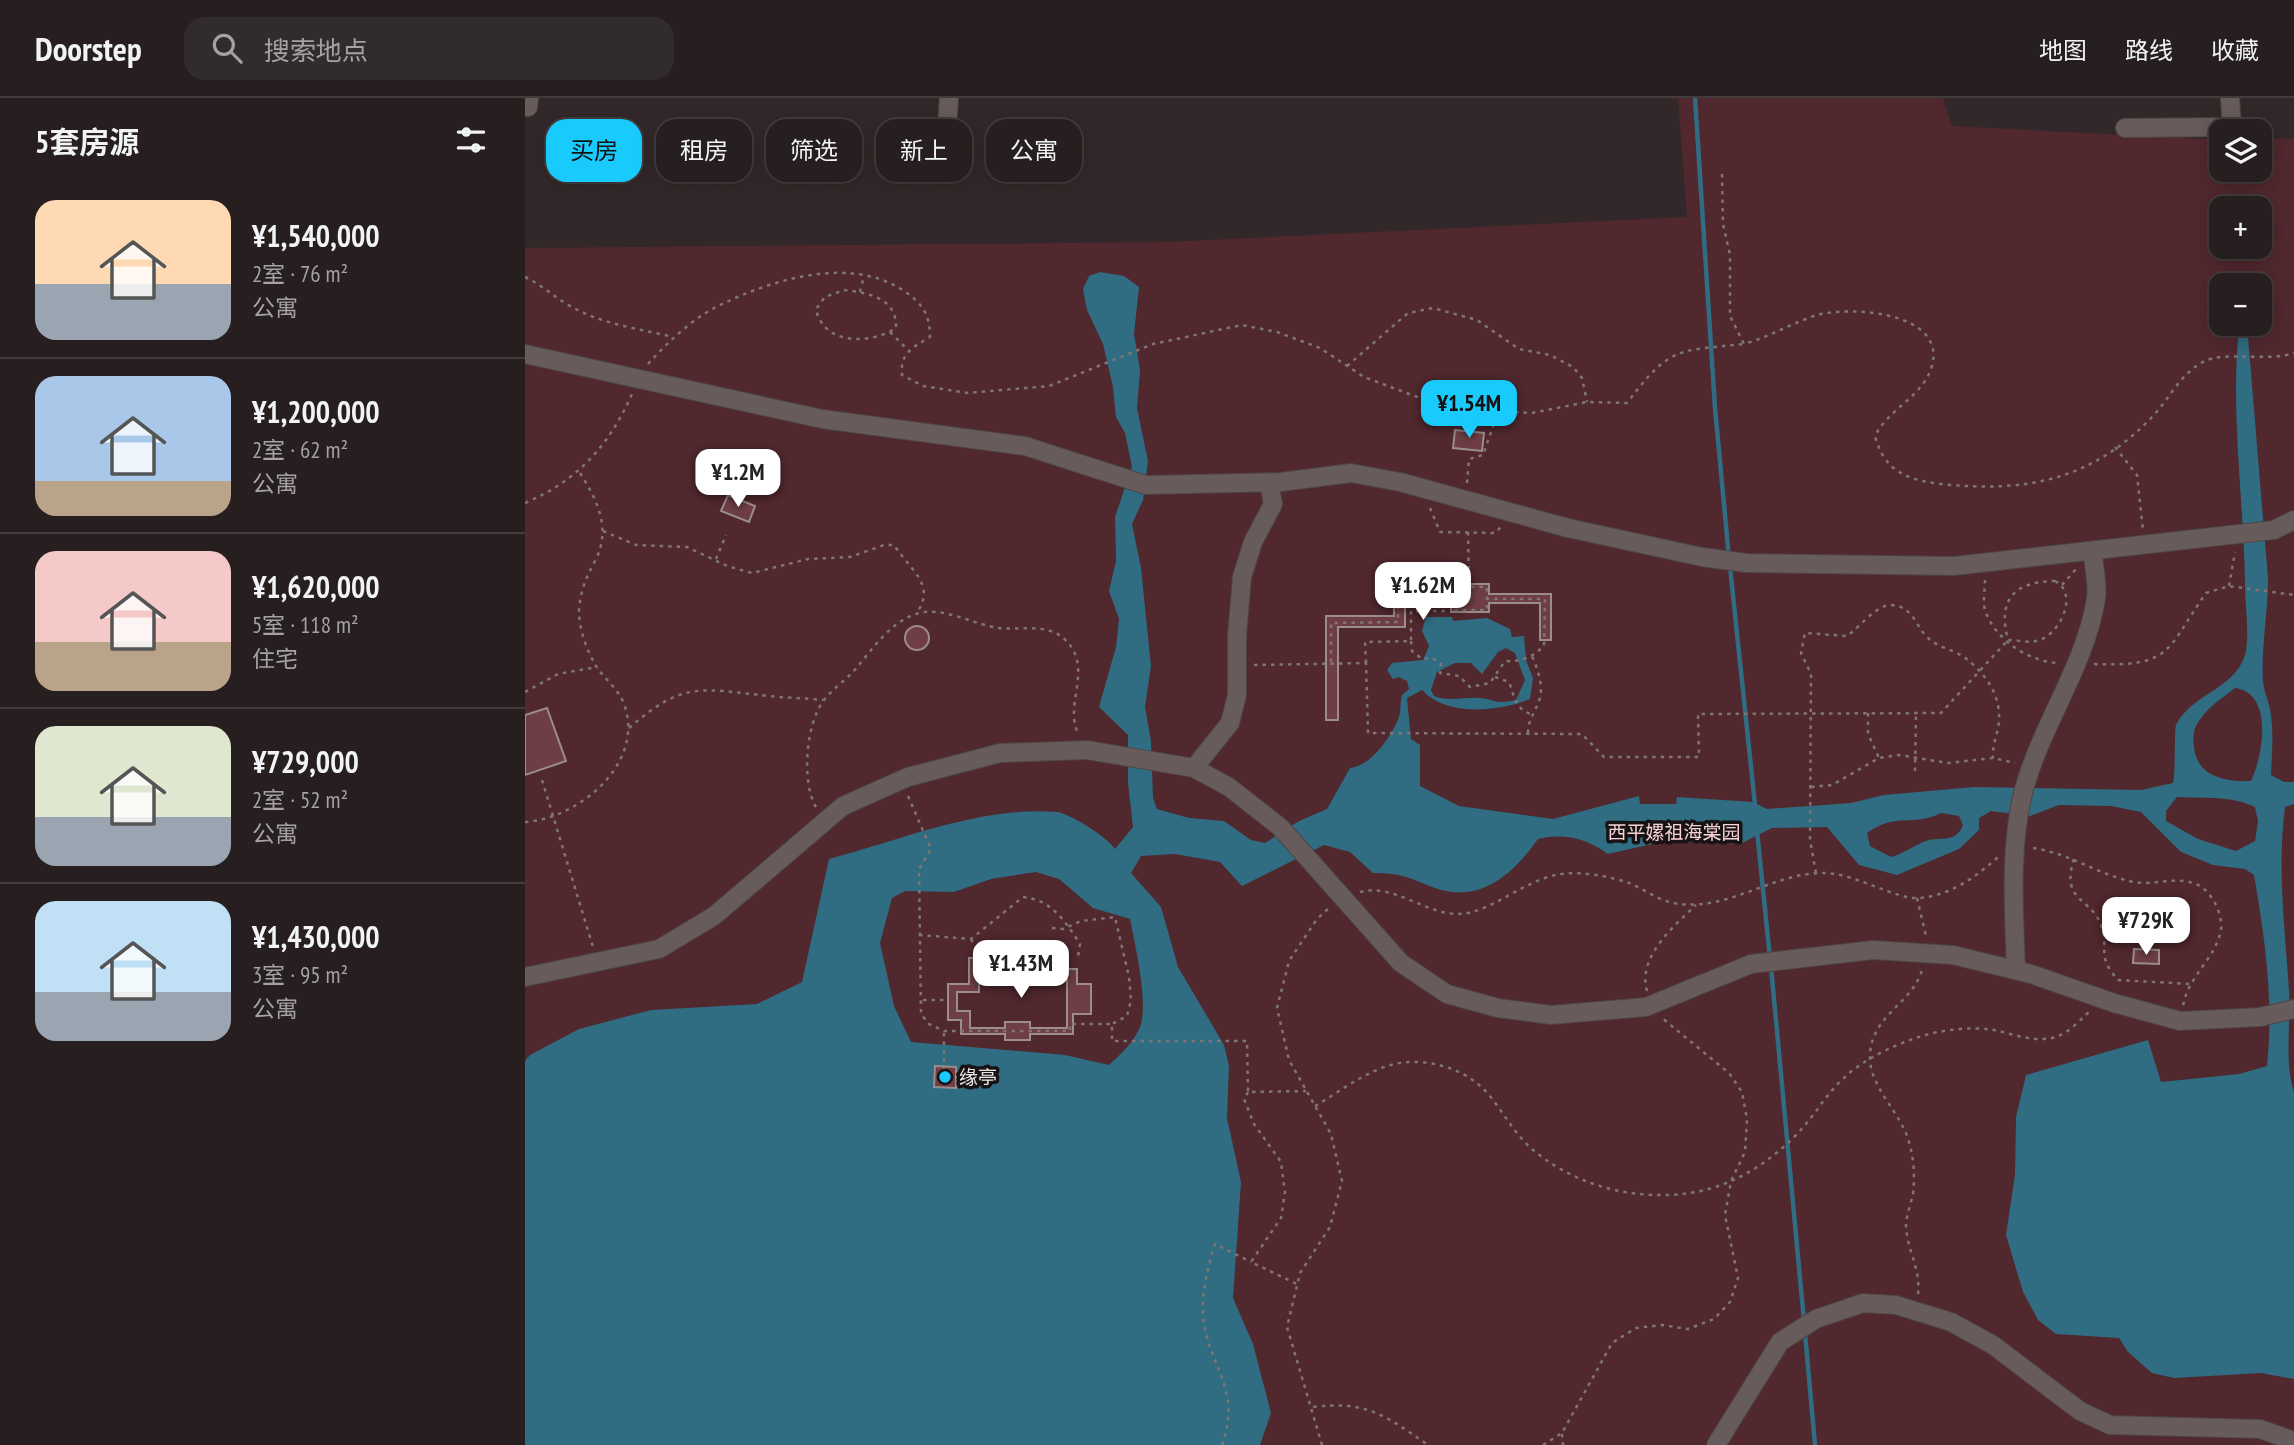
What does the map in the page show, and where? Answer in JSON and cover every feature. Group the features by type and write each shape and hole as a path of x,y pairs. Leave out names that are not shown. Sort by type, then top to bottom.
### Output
{"street":[{"path":"948,119 949,98"},
{"path":"2125,128 2232,127 2230,98"},
{"path":"525,354 821,419 1025,446 1146,485 1269,483 1351,473 1702,557 1746,563 1954,566 2145,543 2239,535 2274,530 2294,520"},
{"path":"1194,768 1230,723 1237,695 1242,577 1253,542 1273,504 1269,483"},
{"path":"2017,970 2014,891 2017,823 2024,787 2075,664 2096,597 2092,551"},
{"path":"525,977 659,949 714,916 843,806 901,780 1000,753 1087,750 1194,768 1229,787 1280,827 1310,858 1339,898 1401,963 1447,994 1498,1008 1551,1015 1652,1004 1751,964 1873,950 1953,955 2017,970 2180,1021 2260,1017 2294,1009"},
{"path":"1716,1445 1780,1342 1816,1319 1863,1303 1896,1305 1951,1322 1993,1345 2080,1411 2110,1426 2260,1429 2294,1441"}],"path":[{"path":"1722,174 1723,224 1730,255 1730,316 1744,344"},
{"path":"525,503 556,490 579,472 625,412 649,363 673,337 716,307 761,287 814,274 863,276 893,282 919,301 930,320 930,337 908,350 901,361 902,375 923,386 968,393 1049,386 1102,367 1142,348 1201,331 1243,325 1277,332 1320,348 1364,377 1420,398 1478,410 1532,413 1587,402 1627,403 1651,371 1669,356 1691,349 1744,344 1816,315 1839,312 1888,316 1914,322 1926,334 1933,349 1932,365 1921,388 1883,421 1875,436 1880,453 1893,470 1915,481 1975,488 2023,487 2083,469 2153,416 2186,375 2206,360 2259,358 2294,353"},
{"path":"860,292 863,276"},
{"path":"525,277 545,287 572,307 614,323 673,337"},
{"path":"844,290 860,292 888,303 896,314 896,328 890,332 882,337 861,340 834,335 819,322 816,309 825,297 844,290"},
{"path":"1347,366 1408,313 1433,309 1477,320 1519,349 1550,355 1573,367 1582,378 1587,402"},
{"path":"890,332 908,350"},
{"path":"1466,500 1469,459 1483,455 1499,411"},
{"path":"2115,447 2137,475 2145,543"},
{"path":"525,822 553,816 575,807 601,787 619,760 629,728 624,705 612,682 597,667 583,638 579,612 583,583 597,558 602,530 599,502 579,472"},
{"path":"1422,488 1440,532 1495,533 1513,513"},
{"path":"602,530 636,545 687,547 727,566 752,573 808,559 851,556 884,545 894,545 925,588 926,600 916,614 888,631 854,672 823,701 816,716 806,767 810,796 824,822"},
{"path":"1468,532 1469,587"},
{"path":"716,559 726,535"},
{"path":"2229,586 2239,535"},
{"path":"1985,563 1985,612 2022,653 2043,662 2121,665 2154,660 2178,640 2206,593 2229,586 2294,596"},
{"path":"2032,582 2055,582 2062,585 2066,595 2062,620 2051,634 2036,642 2008,640 2004,613 2015,592 2032,582"},
{"path":"1454,587 1469,587 1487,587 1487,610 1454,610 1454,587"},
{"path":"1332,663 1332,622 1398,622 1398,598 1454,598"},
{"path":"1447,611 1411,611 1412,651 1422,659 1432,658 1441,664 1440,673 1459,676 1469,687 1490,683 1505,661 1517,662 1532,656 1545,646 1545,599 1487,599"},
{"path":"1816,874 1810,833 1811,674 1801,653 1805,633 1847,636 1878,610 1891,605 1908,610 1926,637 1961,655 1980,670 1993,687 1999,722 1992,741 1993,758"},
{"path":"916,614 932,612 1001,629 1034,626 1053,633 1072,648 1078,666 1072,712 1074,726 1087,750"},
{"path":"1412,641 1365,642 1368,733 1582,734 1604,757 1699,757 1698,714 1941,713 2008,640"},
{"path":"1528,733 1540,698 1540,674 1532,656"},
{"path":"1237,666 1366,663"},
{"path":"525,692 558,674 597,667"},
{"path":"1495,677 1509,682 1512,696 1521,710 1532,715"},
{"path":"629,728 650,710 680,692 709,688 823,701"},
{"path":"1868,713 1868,734 1879,758"},
{"path":"1915,771 1916,713"},
{"path":"1811,787 1832,785 1879,758 1915,757 1948,763 1993,758 2032,768"},
{"path":"542,780 597,960"},
{"path":"901,780 931,849 919,869 923,1000 921,1014 929,1024 944,1031 1070,1031 1070,1024 1112,1024 1127,1016 1131,1000 1129,977 1115,917 1068,925 1063,929 1052,928"},
{"path":"1322,1445 1313,1407 1287,1327 1300,1273 1330,1227 1342,1181 1331,1134 1289,1060 1277,1008 1290,961 1317,919 1339,898 1367,890 1458,914 1480,909 1517,888 1556,874 1587,874 1629,883 1671,903 1696,905 1745,895 1816,874 1849,875 1917,898 1948,892 2016,845 2060,852 2136,883 2177,880 2199,885 2217,904 2221,928 2214,949 2185,994 2180,1021"},
{"path":"2074,859 2069,873 2073,890 2099,919 2103,928 2105,965 2118,980 2190,984"},
{"path":"919,935 971,939 1023,897 1039,899 1055,910 1068,925 1080,944 1078,957"},
{"path":"1913,1310 1919,1292 1919,1272 1906,1225 1915,1169 1909,1139 1873,1073 1870,1059 1874,1038 1889,1012 1920,978 1926,953 1925,926 1917,898"},
{"path":"1543,1445 1562,1433 1612,1343 1636,1328 1662,1325 1688,1329 1714,1319 1730,1303 1738,1278 1725,1215 1731,1181 1745,1152 1747,1119 1742,1092 1729,1073 1706,1052 1667,1025 1652,1004 1645,987 1648,966 1659,944 1696,905"},
{"path":"971,939 978,953"},
{"path":"1315,1106 1373,1071 1399,1063 1422,1062 1468,1076 1492,1097 1530,1148 1555,1167 1597,1186 1654,1196 1692,1193 1731,1181 1768,1162 1802,1128 1834,1088 1870,1059 1917,1038 1949,1030 1992,1030 2028,1038 2053,1038 2071,1029 2103,999"},
{"path":"923,1000 945,1000"},
{"path":"1112,1024 1112,1041 1247,1041 1248,1092 1244,1099 1254,1124 1281,1161 1285,1192 1281,1218 1251,1262"},
{"path":"944,1031 944,1079"},
{"path":"1248,1092 1306,1091"},
{"path":"1222,1445 1229,1426 1229,1402 1225,1380 1203,1315 1204,1291 1215,1244 1297,1284"},
{"path":"1313,1407 1334,1404 1364,1406 1428,1445"},
{"path":"1562,1433 1563,1445"}],"green space":[{"name":"西平嫘祖海棠园","path":"1678,98 1943,98 1952,126 2209,139 2209,182 2272,182 2272,139 2294,138 2294,1445 525,1445 525,248 1165,242 1687,217"}],"water":[{"path":"1100,272 1124,276 1139,287 1134,334 1140,370 1137,408 1148,461 1143,500 1132,524 1141,568 1151,666 1145,707 1151,741 1153,798 1157,809 1189,818 1224,821 1251,840 1265,843 1299,821 1327,809 1350,768 1366,762 1386,741 1399,717 1402,695 1409,689 1407,681 1399,677 1393,679 1387,670 1392,663 1423,660 1429,646 1422,631 1426,617 1452,617 1453,621 1487,618 1510,629 1512,637 1524,636 1526,660 1533,678 1530,699 1503,707 1458,708 1432,699 1422,690 1407,698 1411,739 1420,745 1420,786 1459,806 1553,819 1639,796 1640,804 1676,804 1677,797 1753,802 1767,809 1851,803 1884,795 1974,787 2141,790 2173,783 2176,725 2192,705 2232,676 2245,655 2247,630 2236,393 2239,336 2248,337 2268,578 2263,669 2272,725 2271,775 2284,782 2294,782 2294,804 2285,807 2282,853 2289,991 2289,1055 2294,1092 2294,1379 2261,1373 2174,1378 2152,1373 2128,1352 2119,1338 2056,1334 2038,1320 2023,1292 2006,1235 2015,1175 2016,1117 2026,1075 2148,1040 2161,1082 2239,1074 2267,1066 2269,1042 2267,970 2254,875 2245,869 2213,865 2181,852 2141,812 2111,806 2059,805 2030,816 1991,811 1979,818 1979,830 1959,849 1897,875 1859,865 1827,827 1772,828 1742,843 1687,836 1608,854 1575,838 1538,839 1507,874 1481,889 1467,892 1435,888 1399,875 1373,873 1350,852 1324,845 1242,886 1220,862 1175,854 1141,856 1131,873 1161,907 1178,967 1224,1045 1229,1066 1227,1118 1241,1182 1233,1298 1253,1344 1271,1413 1260,1445 525,1445 525,1061 530,1055 579,1029 651,1010 757,1004 802,982 829,859 941,826 999,814 1057,812 1079,821 1115,849 1133,827 1128,783 1128,735 1099,707 1116,647 1119,619 1109,591 1116,561 1115,517 1132,467 1125,433 1116,417 1113,387 1103,344 1087,310 1083,289 1089,276","holes":["1506,648 1515,653 1525,680 1516,700 1499,702 1479,698 1451,699 1434,696 1431,690 1437,672 1455,663 1471,663 1482,674 1498,652","2235,688 2247,692 2256,701 2260,713 2261,742 2251,781 2214,776 2201,765 2194,747 2197,724 2211,707","2177,797 2226,799 2255,807 2258,821 2255,841 2236,851 2198,839 2166,821 2166,811","1941,813 1959,816 1963,825 1956,835 1923,842 1891,857 1870,846 1867,833 1878,826","1036,872 1059,879 1093,908 1130,919 1140,974 1142,1017 1137,1033 1109,1065 1065,1055 911,1042 894,1006 880,943 892,898 905,891 954,892 991,879"]}],"building":[{"path":"1455,430 1484,433 1482,451 1453,448"},
{"path":"728,495 755,506 749,522 721,511"},
{"path":"1451,584 1489,584 1489,594 1551,594 1551,640 1540,640 1540,603 1489,603 1489,612 1451,612 1451,604 1405,604 1405,627 1338,627 1338,720 1326,720 1326,616 1394,616 1394,593 1451,593"},
{"path":"917,626 925,630 929,638 925,646 917,650 909,646 905,638 909,630"},
{"path":"547,708 566,761 525,775 525,715"},
{"path":"1003,942 1037,942 1036,968 1004,968"},
{"path":"2134,949 2159,950 2159,964 2133,963"},
{"path":"969,958 1004,958 1004,968 979,968 979,992 957,992 957,1011 970,1011 970,1028 1005,1028 1005,1022 1030,1022 1030,1028 1067,1028 1067,977 1057,977 1057,968 1036,968 1036,959 1066,959 1066,969 1077,969 1077,984 1091,984 1091,1014 1073,1014 1073,1034 1030,1034 1030,1040 1005,1040 1005,1034 961,1034 961,1020 948,1020 948,984 969,984"},
{"name":"缘亭","path":"935,1066 956,1067 956,1088 934,1087"}],"waterway":[{"path":"1695,98 1715,408 1729,558"},
{"path":"1730,567 1755,805"},
{"path":"1757,831 1770,958"},
{"path":"1771,967 1804,1321"},
{"path":"1805,1333 1815,1445"}],"place":[{"name":"缘亭","path":"945,1077"}]}
